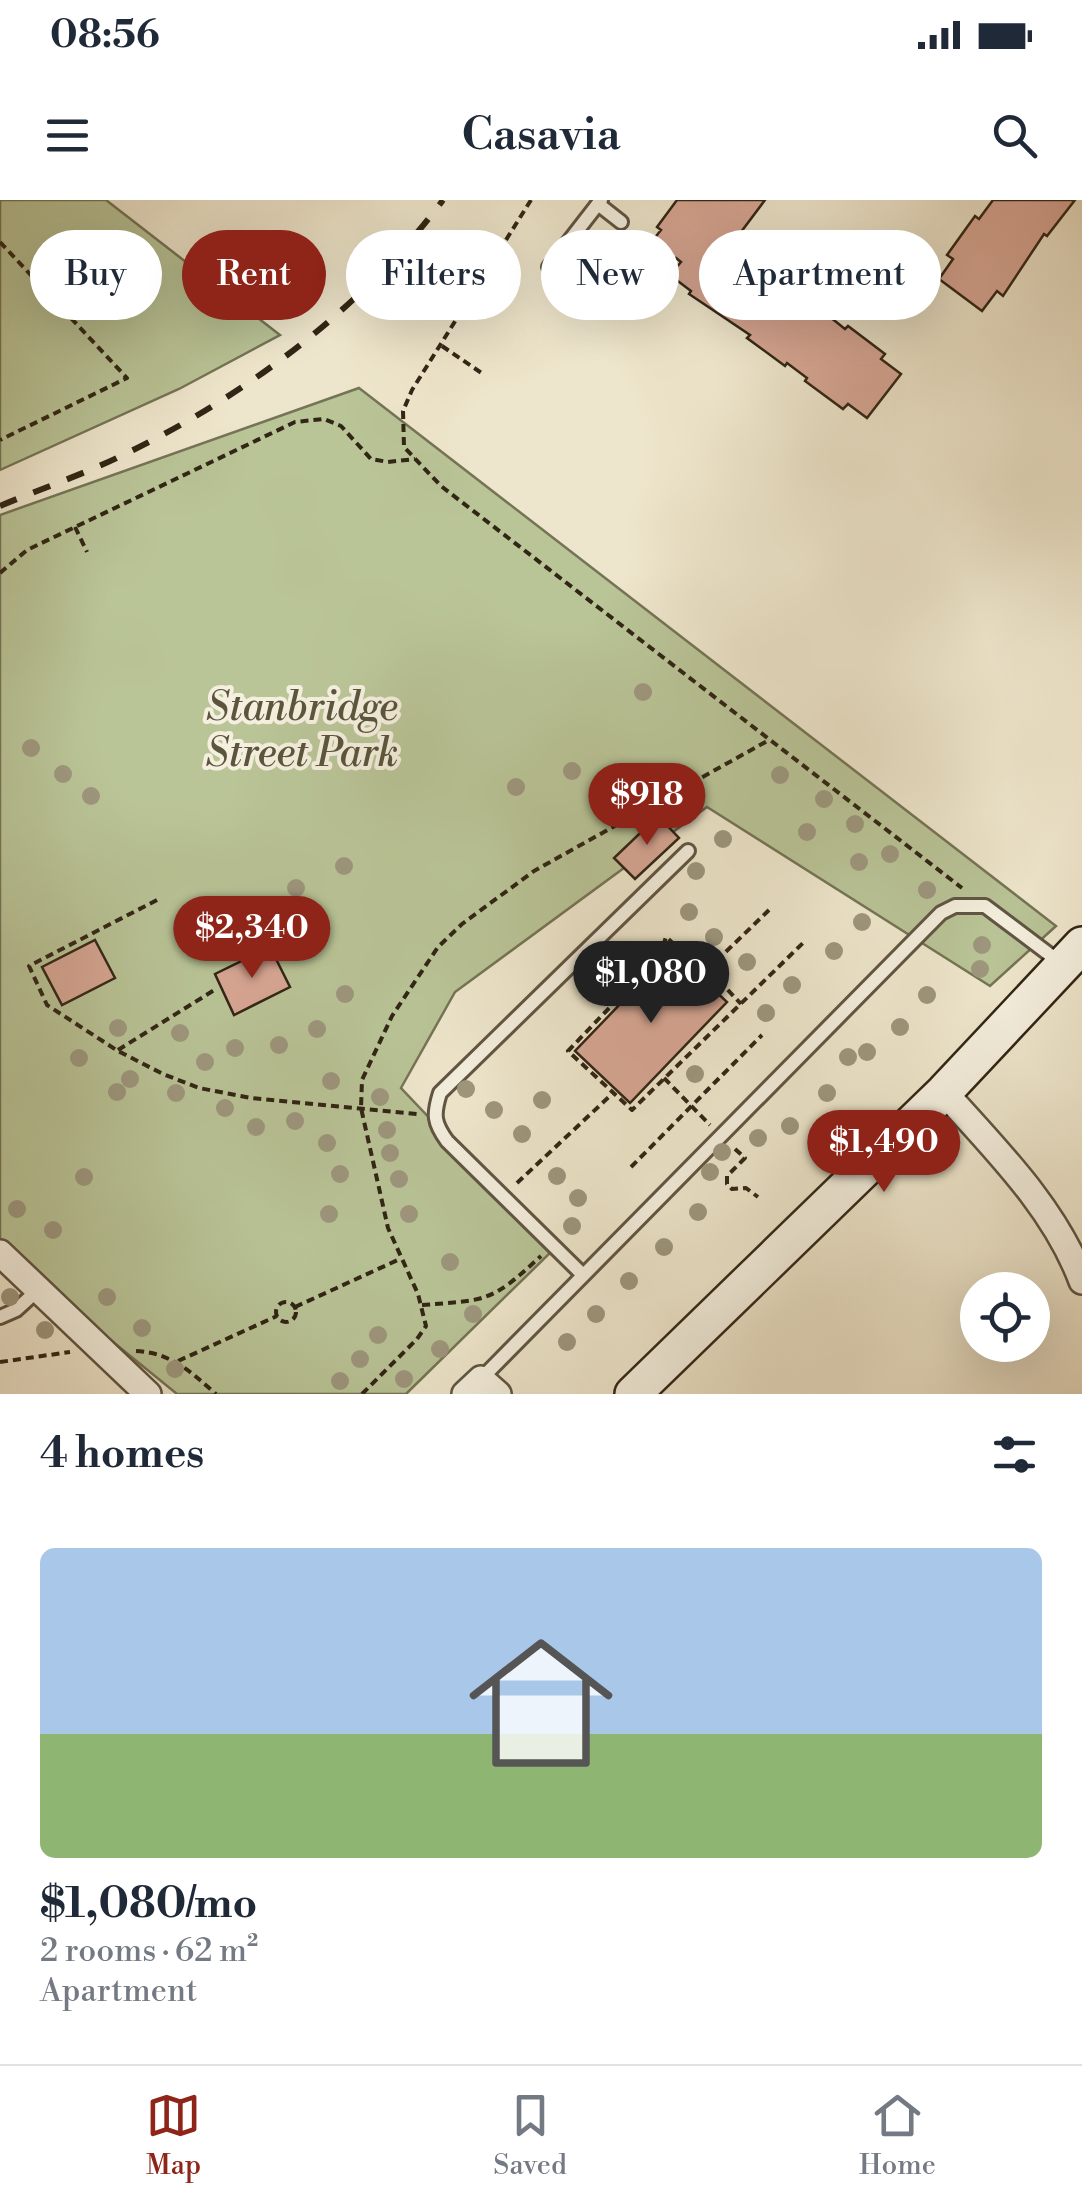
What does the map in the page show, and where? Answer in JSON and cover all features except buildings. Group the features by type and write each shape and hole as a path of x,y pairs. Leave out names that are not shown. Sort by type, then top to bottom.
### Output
{"street":[{"path":"633,1394 944,1092 1073,955"},
{"path":"944,1092 1020,1179 1073,1256 1082,1282"},
{"path":"0,1252 148,1394"}],"lane":[{"path":"578,230 600,202 622,222"},
{"path":"583,1275 447,1141 434,1123 434,1116 440,1093 688,851"},
{"path":"481,1389 583,1275 923,928 954,906 984,906 1073,955"},
{"path":"0,1317 16,1310 40,1288"}],"path":[{"path":"531,200 440,344 403,411 404,447 441,486 984,906"},
{"path":"0,242 127,378 0,440"},
{"path":"440,344 483,374"},
{"path":"0,572 27,550 295,422 324,418 342,426 372,459 415,459"},
{"path":"75,527 87,552"},
{"path":"156,900 29,966 47,1005 118,1051 198,1088 251,1098 434,1116"},
{"path":"768,910 704,972 666,938 660,955 568,1051 632,1110 805,942"},
{"path":"708,969 741,1004"},
{"path":"118,1051 216,988"},
{"path":"631,1168 762,1035"},
{"path":"502,1197 613,1093"},
{"path":"422,1305 480,1301 502,1292 551,1247"},
{"path":"277,1316 278,1306 283,1302 295,1306 400,1259"},
{"path":"277,1316 284,1322 290,1321 296,1313 295,1306"},
{"path":"178,1361 277,1316"},
{"path":"127,1347 155,1351 178,1361 216,1394"},
{"path":"0,1362 84,1351"}],"green space":[{"path":"0,200 106,200 145,230 30,230 30,320 162,320 162,243 182,259 182,320 261,320 280,335 179,389 0,470"},
{"name":"Stanbridge Street Park","path":"359,388 1056,926 990,986 707,807 455,992 401,1088 554,1249 406,1394 177,1394 0,1250 0,515"}],"railway":[{"path":"0,506 167,433 255,378 338,314 411,240 443,200"}]}
